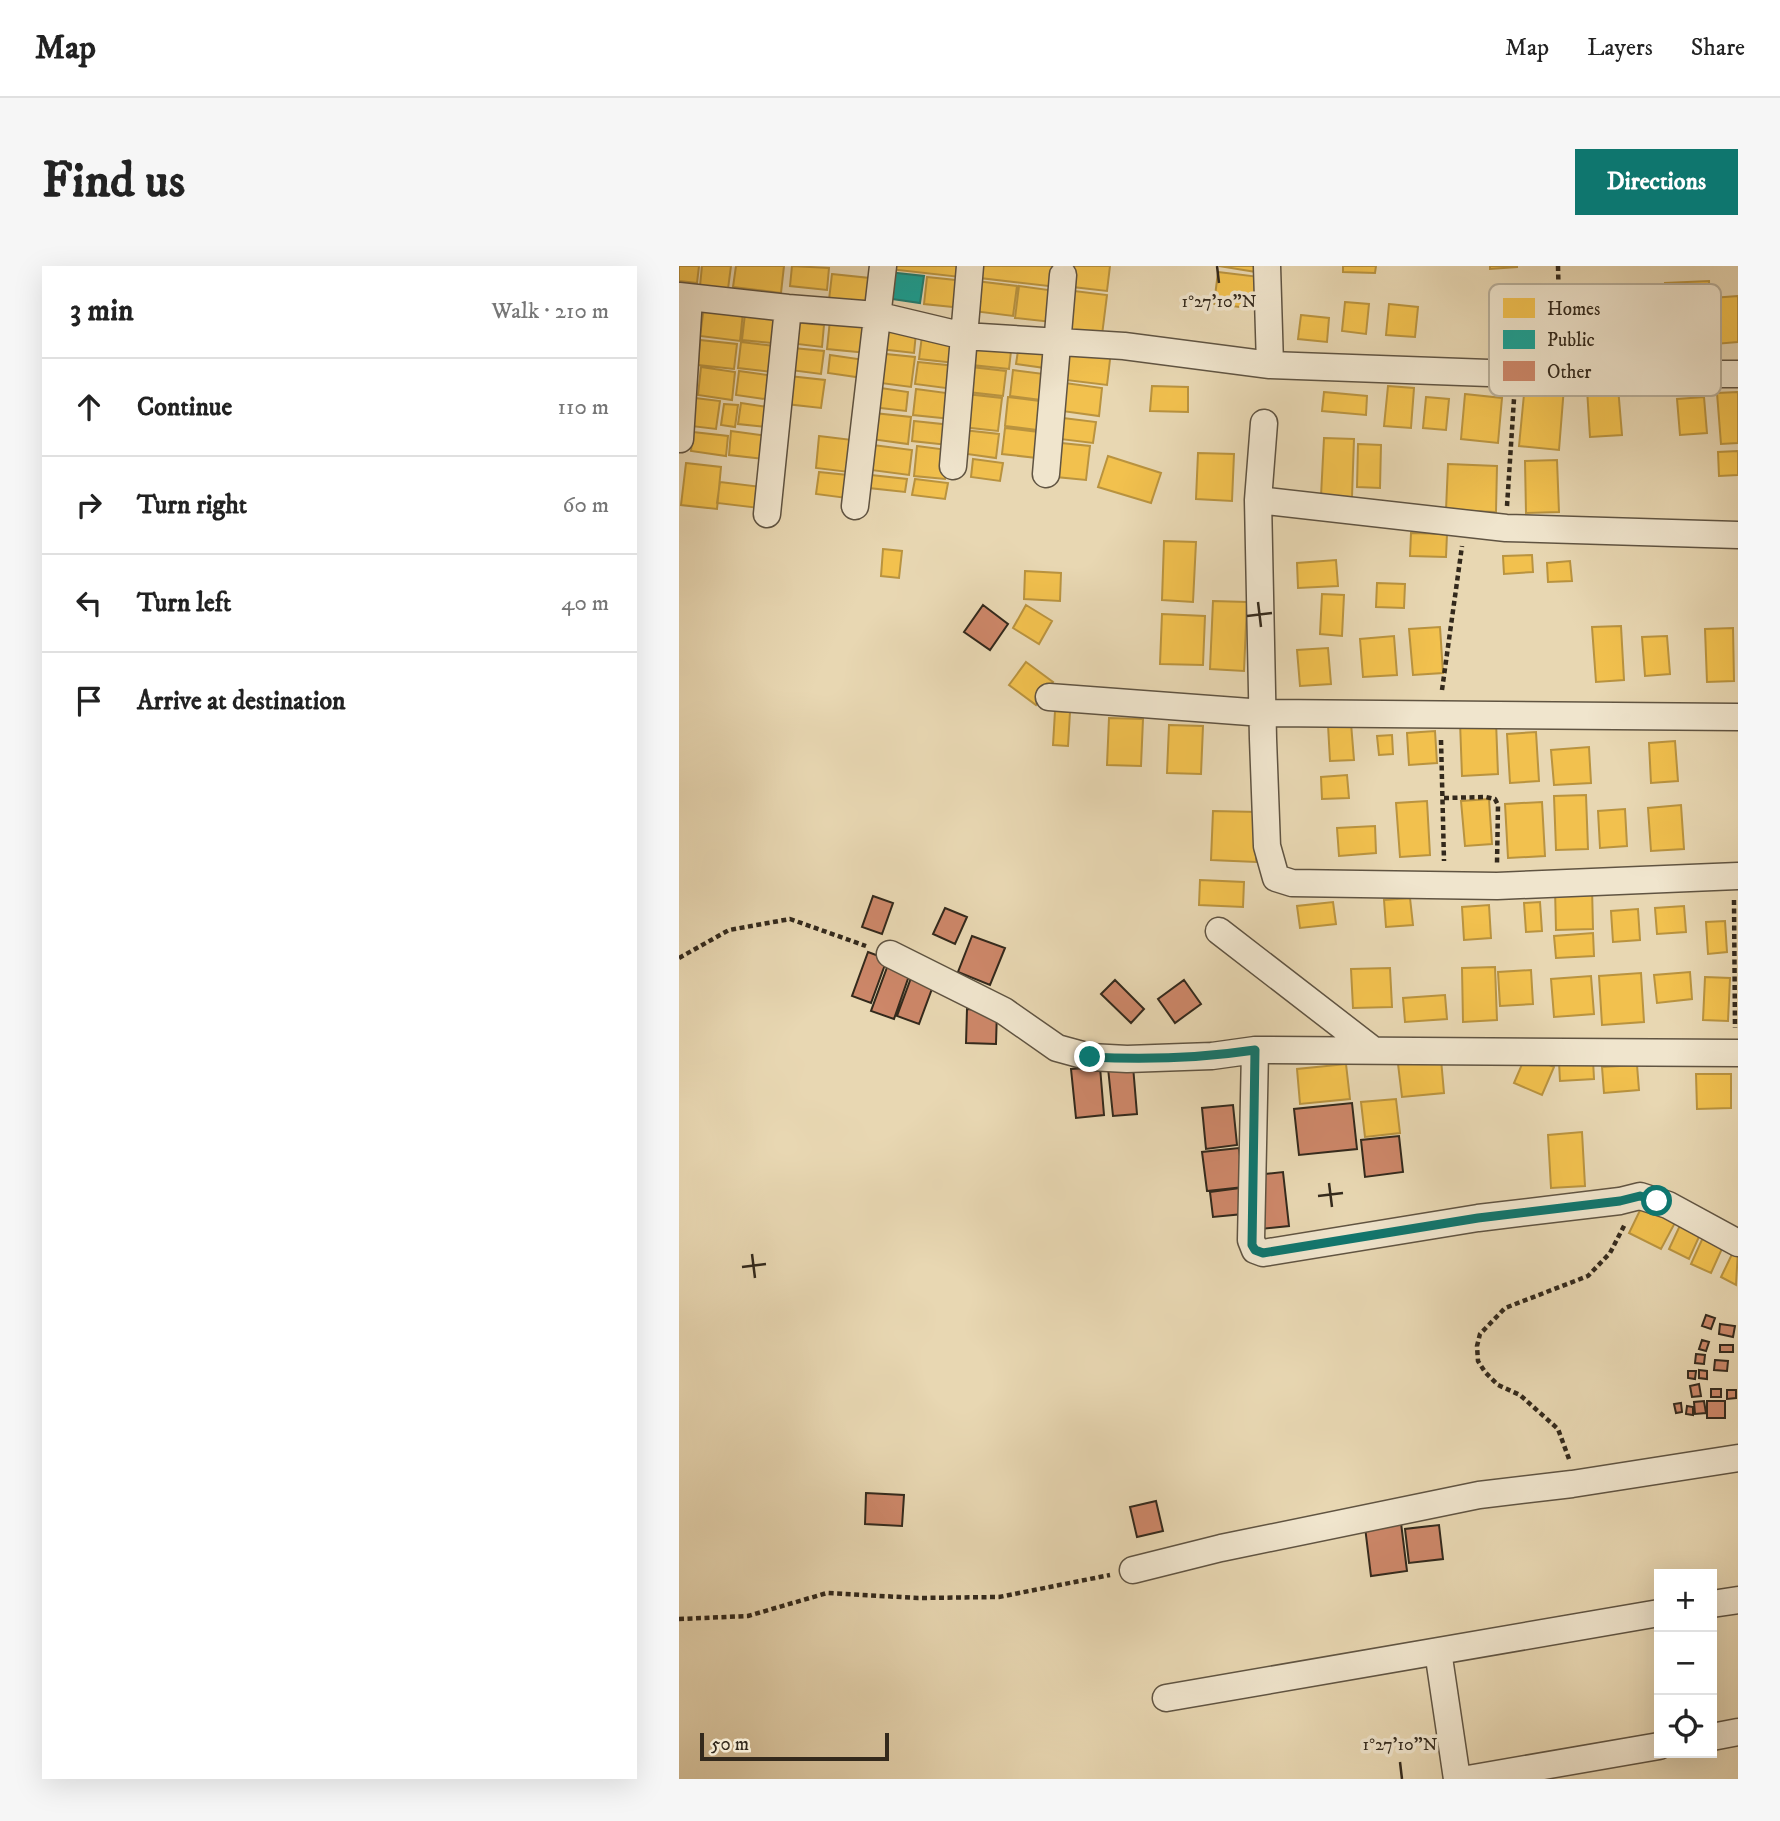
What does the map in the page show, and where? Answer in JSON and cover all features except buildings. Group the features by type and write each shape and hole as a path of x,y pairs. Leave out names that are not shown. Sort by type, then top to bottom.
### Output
{"street":[{"path":"855,506 883,266"},
{"path":"953,466 970,266"},
{"path":"1267,266 1269,365"},
{"path":"1046,474 1063,275"},
{"path":"680,439 684,297 876,315 964,335 1057,344 1123,346 1269,365 1489,373"},
{"path":"767,514 787,308"},
{"path":"1265,423 1258,500 1263,713 1267,846 1276,878 1292,883 1497,886 1736,876"},
{"path":"1258,500 1506,528 1738,535"},
{"path":"1049,698 1263,713 1738,717"},
{"path":"1219,931 1373,1050"},
{"path":"890,954 1004,1011 1039,1038 1057,1048 1090,1057 1127,1059 1212,1056 1255,1050 1737,1053"},
{"path":"1255,1050 1251,1240 1255,1250 1263,1253 1478,1218 1620,1201 1640,1196 1668,1205 1738,1243"},
{"path":"1133,1570 1221,1548 1479,1495 1737,1462"},
{"path":"1717,1603 1738,1600"},
{"path":"1166,1698 1654,1614"},
{"path":"1439,1651 1457,1779"},
{"path":"1717,1736 1738,1732"},
{"path":"1468,1779 1654,1747"}],"path":[{"path":"1558,266 1558,284"},
{"path":"1506,528 1514,396"},
{"path":"1444,886 1444,798 1439,714 1465,523"},
{"path":"1444,798 1495,799 1498,805 1497,886"},
{"path":"1736,876 1737,1053"},
{"path":"679,958 729,930 790,919 890,954"},
{"path":"1572,1484 1568,1452 1558,1429 1520,1395 1498,1385 1485,1372 1478,1361 1477,1346 1480,1334 1505,1307 1588,1276 1610,1253 1640,1196"},
{"path":"679,1619 748,1616 827,1593 918,1598 999,1597 1133,1570"}],"route":[{"path":"1090,1057 1127,1059 1212,1056 1255,1050 1252,1245 1255,1250 1263,1253 1478,1218 1620,1201 1640,1196 1657,1201"}]}
